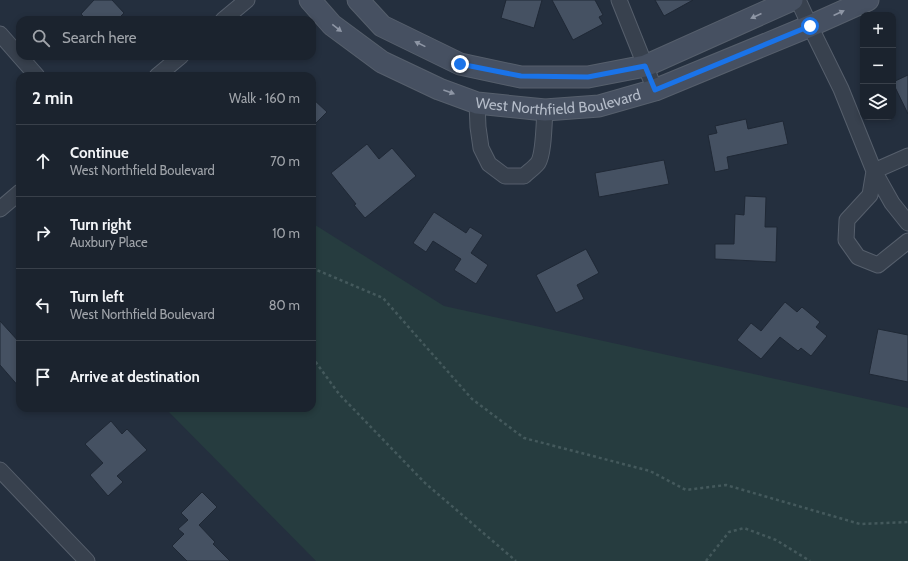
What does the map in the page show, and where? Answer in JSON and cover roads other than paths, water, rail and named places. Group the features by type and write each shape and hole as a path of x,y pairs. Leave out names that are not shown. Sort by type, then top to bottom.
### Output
{"main road":[{"name":"West Northfield Boulevard","path":"310,0 332,25 382,62 439,89 477,103 544,110 599,106 655,90 810,26 868,0"},
{"name":"West Northfield Boulevard","path":"358,0 382,26 460,64 521,76 588,77 645,66 792,0"}],"street":[{"path":"228,16 247,0"},
{"path":"619,0 655,90"},
{"path":"798,0 841,89 874,171 892,203 908,223"},
{"path":"0,34 16,52"},
{"path":"23,60 33,72"},
{"path":"162,72 175,60"},
{"path":"477,103 481,148 489,164 505,176 524,176 539,162 542,150 544,110"},
{"path":"874,171 908,156"},
{"path":"874,171 870,195 847,220 846,240 858,257 878,265 908,241"},
{"path":"0,209 16,195"},
{"path":"0,470 87,561"}]}
